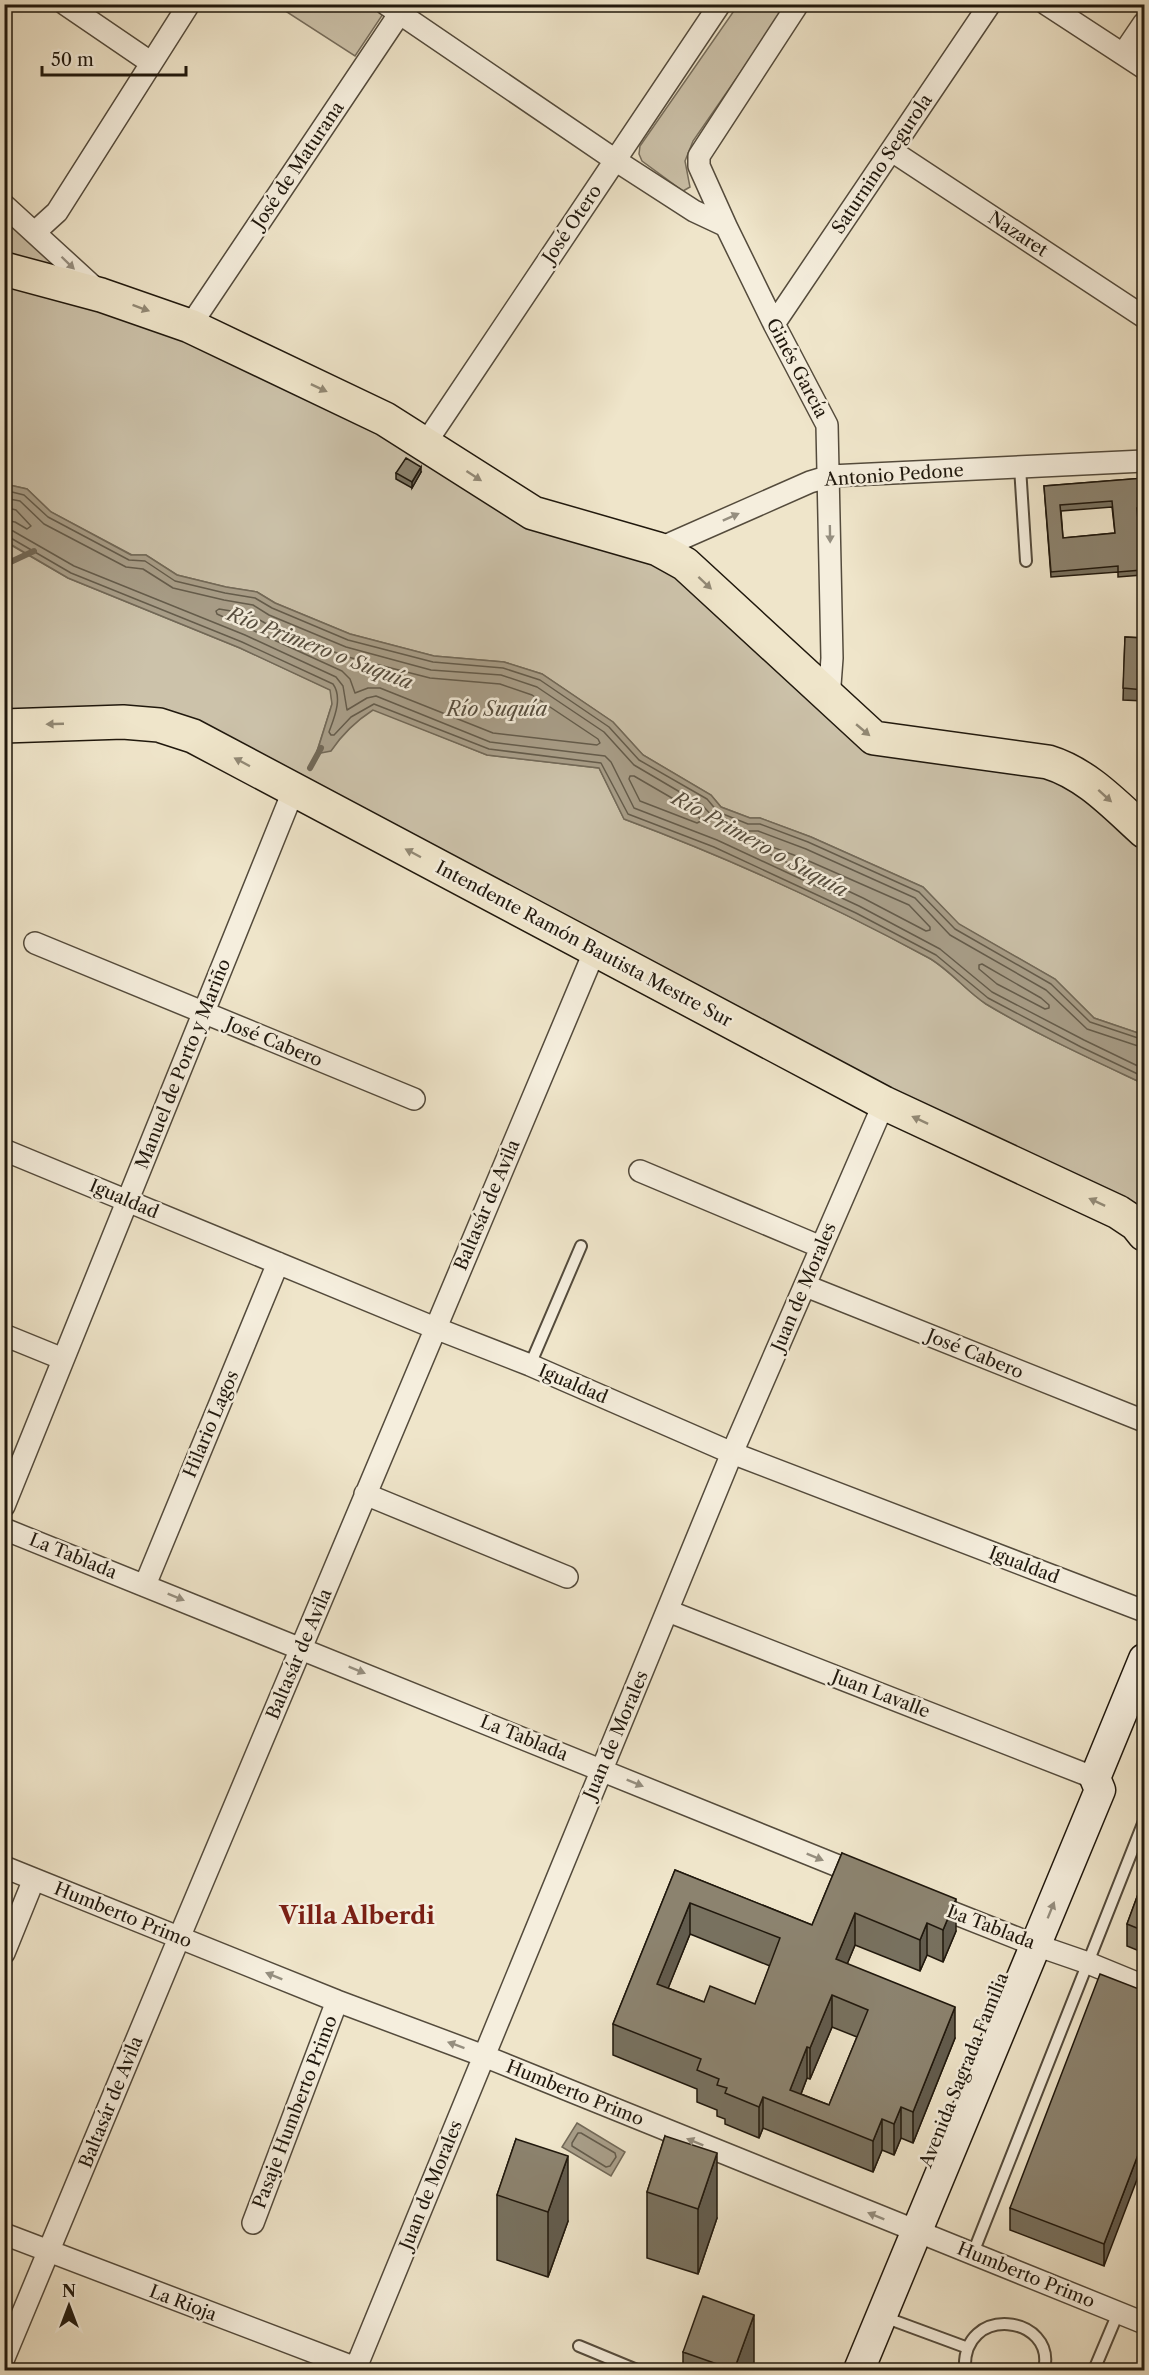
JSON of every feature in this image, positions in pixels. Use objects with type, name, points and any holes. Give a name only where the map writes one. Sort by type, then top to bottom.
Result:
[{"type":"main road","points":[[4,269],[101,295],[190,326],[385,419],[533,513],[658,549],[685,564],[874,738],[1048,762],[1063,767],[1091,783],[1144,831]]},
{"type":"main road","name":"Intendente Ramón Bautista Mestre Sur","points":[[4,726],[123,722],[159,725],[193,736],[884,1103],[1118,1212],[1136,1224],[1144,1234]]},
{"type":"main road","name":"Avenida Sagrada Familia","points":[[841,2370],[908,2229],[1027,1942],[1100,1790],[1095,1778],[1144,1659]]},
{"type":"main road","name":"Avenida Sagrada Familia","points":[[859,2370],[881,2316],[908,2229]]},
{"type":"street","points":[[65,4],[150,62]]},
{"type":"street","points":[[35,232],[57,212],[150,62],[189,4]]},
{"type":"street","name":"José Otero","points":[[425,444],[720,4]]},
{"type":"street","name":"Ginés García","points":[[798,4],[699,156],[699,166],[774,324],[827,425],[830,476],[832,658],[829,699]]},
{"type":"street","name":"Saturnino Segurola","points":[[774,324],[990,4]]},
{"type":"street","points":[[1046,4],[1144,68]]},
{"type":"street","points":[[397,8],[615,160],[694,211],[726,226]]},
{"type":"street","name":"José de Maturana","points":[[190,326],[397,8]]},
{"type":"street","points":[[1123,54],[1144,23]]},
{"type":"street","name":"Nazaret","points":[[892,151],[1144,317]]},
{"type":"street","points":[[4,205],[101,295]]},
{"type":"street","name":"Antonio Pedone","points":[[658,549],[810,482],[830,476],[1144,461]]},
{"type":"street","name":"Manuel de Porto y Mariño","points":[[4,1506],[294,789]]},
{"type":"street","name":"José Cabero","points":[[35,943],[414,1099]]},
{"type":"street","name":"Baltasár de Avila","points":[[4,2358],[178,1938],[595,950]]},
{"type":"street","name":"Juan de Morales","points":[[358,2370],[484,2056],[732,1453],[884,1103]]},
{"type":"street","name":"Igualdad","points":[[4,1150],[435,1329],[530,1365],[732,1453],[1144,1611]]},
{"type":"street","points":[[640,1171],[821,1247]]},
{"type":"street","name":"Hilario Lagos","points":[[145,1585],[278,1263]]},
{"type":"street","name":"José Cabero","points":[[806,1286],[1144,1421]]},
{"type":"street","points":[[4,1335],[63,1359]]},
{"type":"street","points":[[365,1494],[567,1577]]},
{"type":"street","name":"La Tablada","points":[[4,1529],[302,1647],[886,1885]]},
{"type":"street","name":"Juan Lavalle","points":[[668,1611],[1095,1778]]},
{"type":"street","name":"Humberto Primo","points":[[4,1867],[337,2001],[484,2056],[1144,2323]]},
{"type":"street","points":[[4,1953],[34,1879]]},
{"type":"street","name":"La Tablada","points":[[908,1894],[1144,1986]]},
{"type":"street","name":"Pasaje Humberto Primo","points":[[253,2223],[337,2001]]},
{"type":"street","name":"La Rioja","points":[[4,2234],[358,2370]]},
{"type":"lane","points":[[1020,467],[1026,561]]},
{"type":"lane","points":[[530,1365],[581,1246]]},
{"type":"lane","points":[[973,2253],[1144,1821]]},
{"type":"lane","points":[[1094,2370],[1118,2313]]},
{"type":"lane","points":[[881,2316],[968,2348]]},
{"type":"lane","points":[[965,2370],[968,2348],[976,2336],[987,2327],[1000,2323],[1014,2324],[1027,2330],[1038,2339],[1044,2352],[1044,2370]]},
{"type":"lane","points":[[579,2346],[637,2370]]},
{"type":"shaded area","points":[[381,4],[387,8],[355,56],[276,5]]},
{"type":"shaded area","points":[[738,5],[787,5],[693,141],[685,161],[690,187],[683,191],[642,161],[639,154],[640,146]]},
{"type":"shaded area","points":[[5,220],[65,273],[5,257]]},
{"type":"shaded area","points":[[4,269],[129,304],[521,507],[658,549],[865,732],[1048,762],[1144,831],[1144,1035],[1094,1018],[1055,979],[958,924],[923,887],[811,837],[760,818],[750,818],[721,807],[711,795],[643,755],[613,722],[542,674],[504,662],[434,656],[350,634],[275,603],[257,592],[177,575],[146,555],[132,555],[51,512],[27,489],[5,484]]},
{"type":"shaded area","points":[[4,541],[68,578],[240,648],[331,690],[332,704],[317,751],[331,750],[350,728],[373,709],[487,755],[599,768],[624,819],[741,866],[892,938],[937,963],[986,1004],[1064,1046],[1144,1084],[1144,1234],[193,736],[5,726]]},
{"type":"water","name":"Río Suquía","points":[[5,484],[27,489],[51,512],[131,555],[146,555],[177,575],[257,592],[275,603],[350,634],[434,656],[504,662],[542,674],[613,722],[643,755],[711,795],[721,807],[750,818],[760,818],[811,837],[923,887],[959,924],[1055,979],[1094,1018],[1144,1035],[1144,1084],[1064,1046],[986,1004],[937,963],[892,938],[741,866],[624,819],[599,768],[487,755],[373,710],[350,728],[331,751],[317,752],[332,704],[330,690],[240,648],[68,578],[5,541]]},
{"type":"water","points":[[577,2123],[625,2152],[611,2176],[562,2147]]},
{"type":"building","points":[[406,458],[421,467],[412,482],[396,473]]},
{"type":"building","points":[[1144,478],[1144,508],[1137,508],[1142,570],[1118,572],[1118,566],[1051,572],[1044,486]],"holes":[[[1112,501],[1115,533],[1063,538],[1060,505]]]},
{"type":"building","points":[[1125,637],[1144,638],[1144,690],[1123,688]]},
{"type":"building","points":[[842,1853],[956,1899],[943,1930],[927,1923],[920,1940],[855,1913],[836,1959],[955,2007],[913,2112],[901,2107],[894,2124],[882,2119],[873,2141],[763,2097],[759,2107],[725,2093],[727,2088],[717,2085],[719,2079],[697,2070],[701,2059],[613,2024],[675,1870],[812,1925]],"holes":[[[690,1903],[780,1938],[755,2004],[710,1986],[704,2002],[657,1984]],[[832,1995],[868,2010],[829,2105],[790,2090],[807,2047],[810,2048]]]},
{"type":"building","points":[[1144,1878],[1144,1931],[1127,1924]]},
{"type":"building","points":[[1100,1974],[1144,1991],[1144,2139],[1104,2244],[1010,2208]]},
{"type":"building","points":[[665,2136],[717,2153],[698,2209],[647,2192]]},
{"type":"building","points":[[516,2139],[568,2156],[548,2212],[497,2195]]},
{"type":"building","points":[[703,2296],[754,2315],[734,2370],[683,2352]]},
{"type":"waterway","points":[[4,565],[34,551]]},
{"type":"waterway","points":[[310,768],[321,748]]},
{"type":"district","name":"Villa Alberdi","points":[[357,1915]]},
{"type":"water label","name":"Río Primero o Suquía","points":[[320,648]]},
{"type":"water label","name":"Río Primero o Suquía","points":[[760,844]]}]
